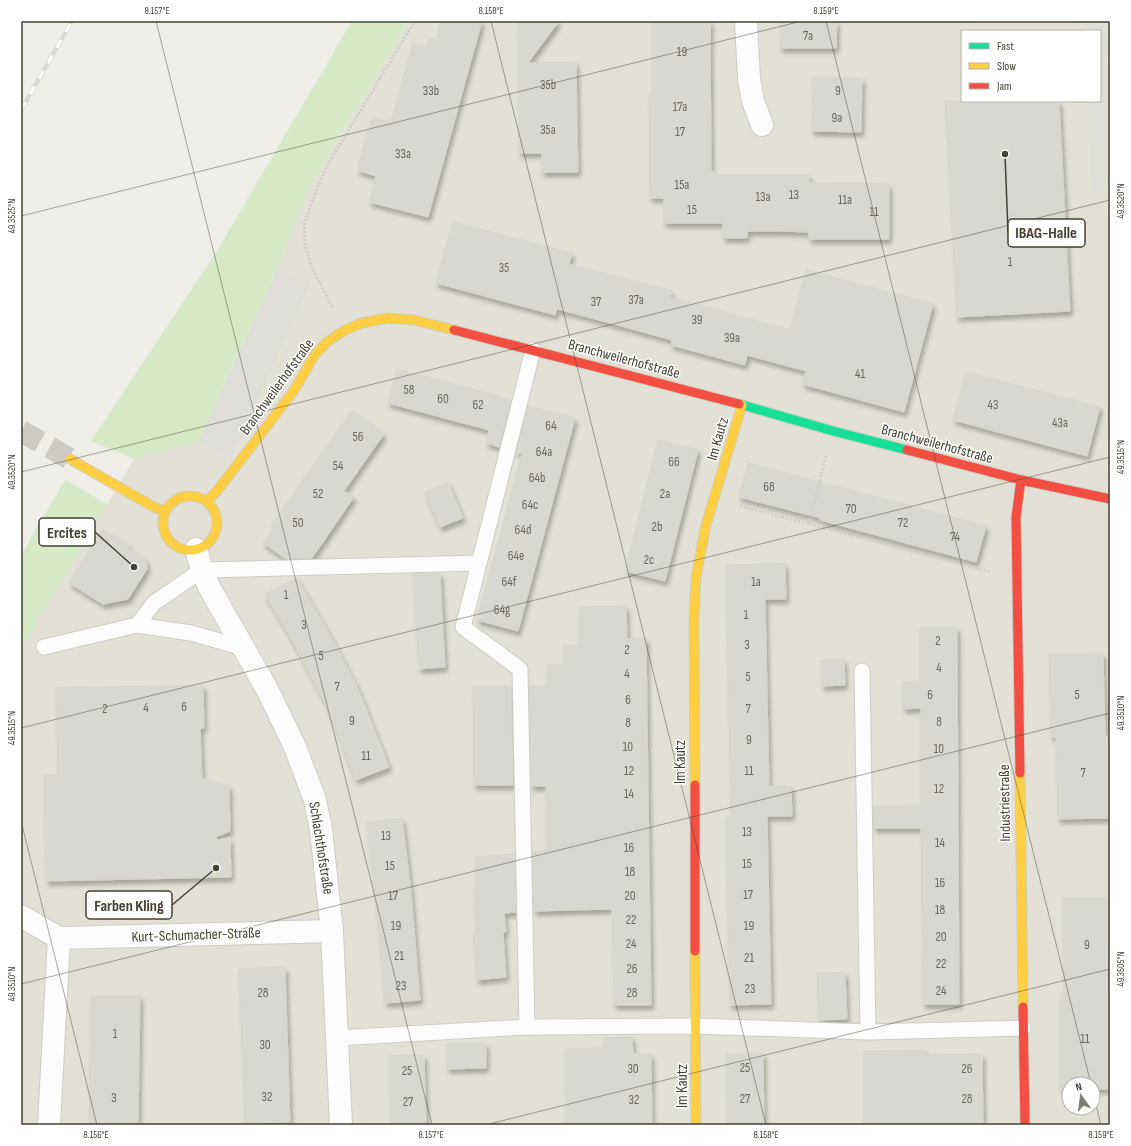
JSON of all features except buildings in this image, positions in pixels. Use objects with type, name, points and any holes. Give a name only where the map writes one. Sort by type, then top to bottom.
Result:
[{"type":"street","points":[[746,21],[748,79],[753,101],[762,125]]},
{"type":"street","name":"Branchweilerhofstraße","points":[[207,502],[293,392],[314,356],[327,342],[344,330],[362,323],[388,318],[414,320],[742,405],[832,431],[1021,480],[1110,499]]},
{"type":"street","name":"Im Kautz","points":[[696,1125],[694,619],[696,577],[706,525],[742,405]]},
{"type":"street","points":[[70,459],[152,506],[166,512]]},
{"type":"street","name":"Industriestraße","points":[[1021,480],[1016,517],[1016,578],[1025,1125]]},
{"type":"street","points":[[189,496],[198,497],[207,502],[216,514],[217,521],[217,529],[210,542],[203,547],[186,550],[169,540],[164,531],[163,521],[171,504],[179,498],[189,496]]},
{"type":"street","name":"Schlachthofstraße","points":[[196,549],[202,570],[218,603],[268,691],[295,747],[315,800],[322,830],[332,931],[341,1125]]},
{"type":"street","points":[[21,916],[59,938],[49,1125]]},
{"type":"street","name":"Kurt-Schumacher-Straße","points":[[59,938],[332,931]]},
{"type":"lane","points":[[527,1027],[520,670],[463,627],[533,350]]},
{"type":"lane","points":[[137,625],[154,603],[202,570],[480,563]]},
{"type":"lane","points":[[44,647],[137,625],[191,633],[244,648]]},
{"type":"lane","points":[[862,671],[868,1032]]},
{"type":"lane","points":[[337,1038],[527,1027],[696,1026],[868,1032],[1023,1028]]},
{"type":"path","points":[[344,330],[312,267],[305,246],[304,225],[314,194],[328,164],[415,21]]},
{"type":"path","points":[[808,524],[832,431]]},
{"type":"path","points":[[714,499],[1016,578]]},
{"type":"shaded area","points":[[409,21],[1110,21],[1110,1125],[21,1125],[21,648],[134,459],[198,442],[278,268],[306,192]]},
{"type":"shaded area","points":[[1085,21],[1106,21],[1110,124],[1110,192],[1092,193],[1088,102],[1101,102],[1101,30],[1086,30]]},
{"type":"shaded area","points":[[278,268],[311,283],[231,457],[198,442]]},
{"type":"green space","points":[[352,21],[409,21],[306,192],[278,268],[198,442],[134,459],[91,441],[218,249]]},
{"type":"green space","points":[[65,480],[107,504],[21,648],[21,555]]},
{"type":"tunnel","points":[[21,431],[70,459]]},
{"type":"railway","points":[[21,110],[72,21]]},
{"type":"traffic: fast","points":[[739,404],[833,431],[907,450]]},
{"type":"traffic: slow","points":[[207,501],[217,491],[293,392],[314,356],[327,342],[345,330],[362,323],[388,318],[414,320],[454,330]]},
{"type":"traffic: slow","points":[[695,785],[694,619],[696,577],[706,525],[742,405]]},
{"type":"traffic: slow","points":[[70,459],[165,512]]},
{"type":"traffic: slow","points":[[190,496],[200,498],[209,504],[215,513],[217,523],[215,533],[209,542],[200,548],[190,550],[180,548],[171,542],[165,533],[163,523],[165,513],[171,504],[180,498],[190,496]]},
{"type":"traffic: slow","points":[[1020,773],[1023,1007]]},
{"type":"traffic: slow","points":[[695,951],[696,1125]]},
{"type":"traffic: jam","points":[[454,330],[739,404]]},
{"type":"traffic: jam","points":[[907,450],[1021,480],[1110,499]]},
{"type":"traffic: jam","points":[[1020,773],[1016,517],[1021,480]]},
{"type":"traffic: jam","points":[[695,785],[695,951]]},
{"type":"traffic: jam","points":[[1023,1007],[1025,1125]]},
{"type":"place","name":"IBAG-Halle","points":[[1005,154]]},
{"type":"place","name":"Ercites","points":[[134,567]]},
{"type":"place","name":"Farben Kling","points":[[216,868]]}]
